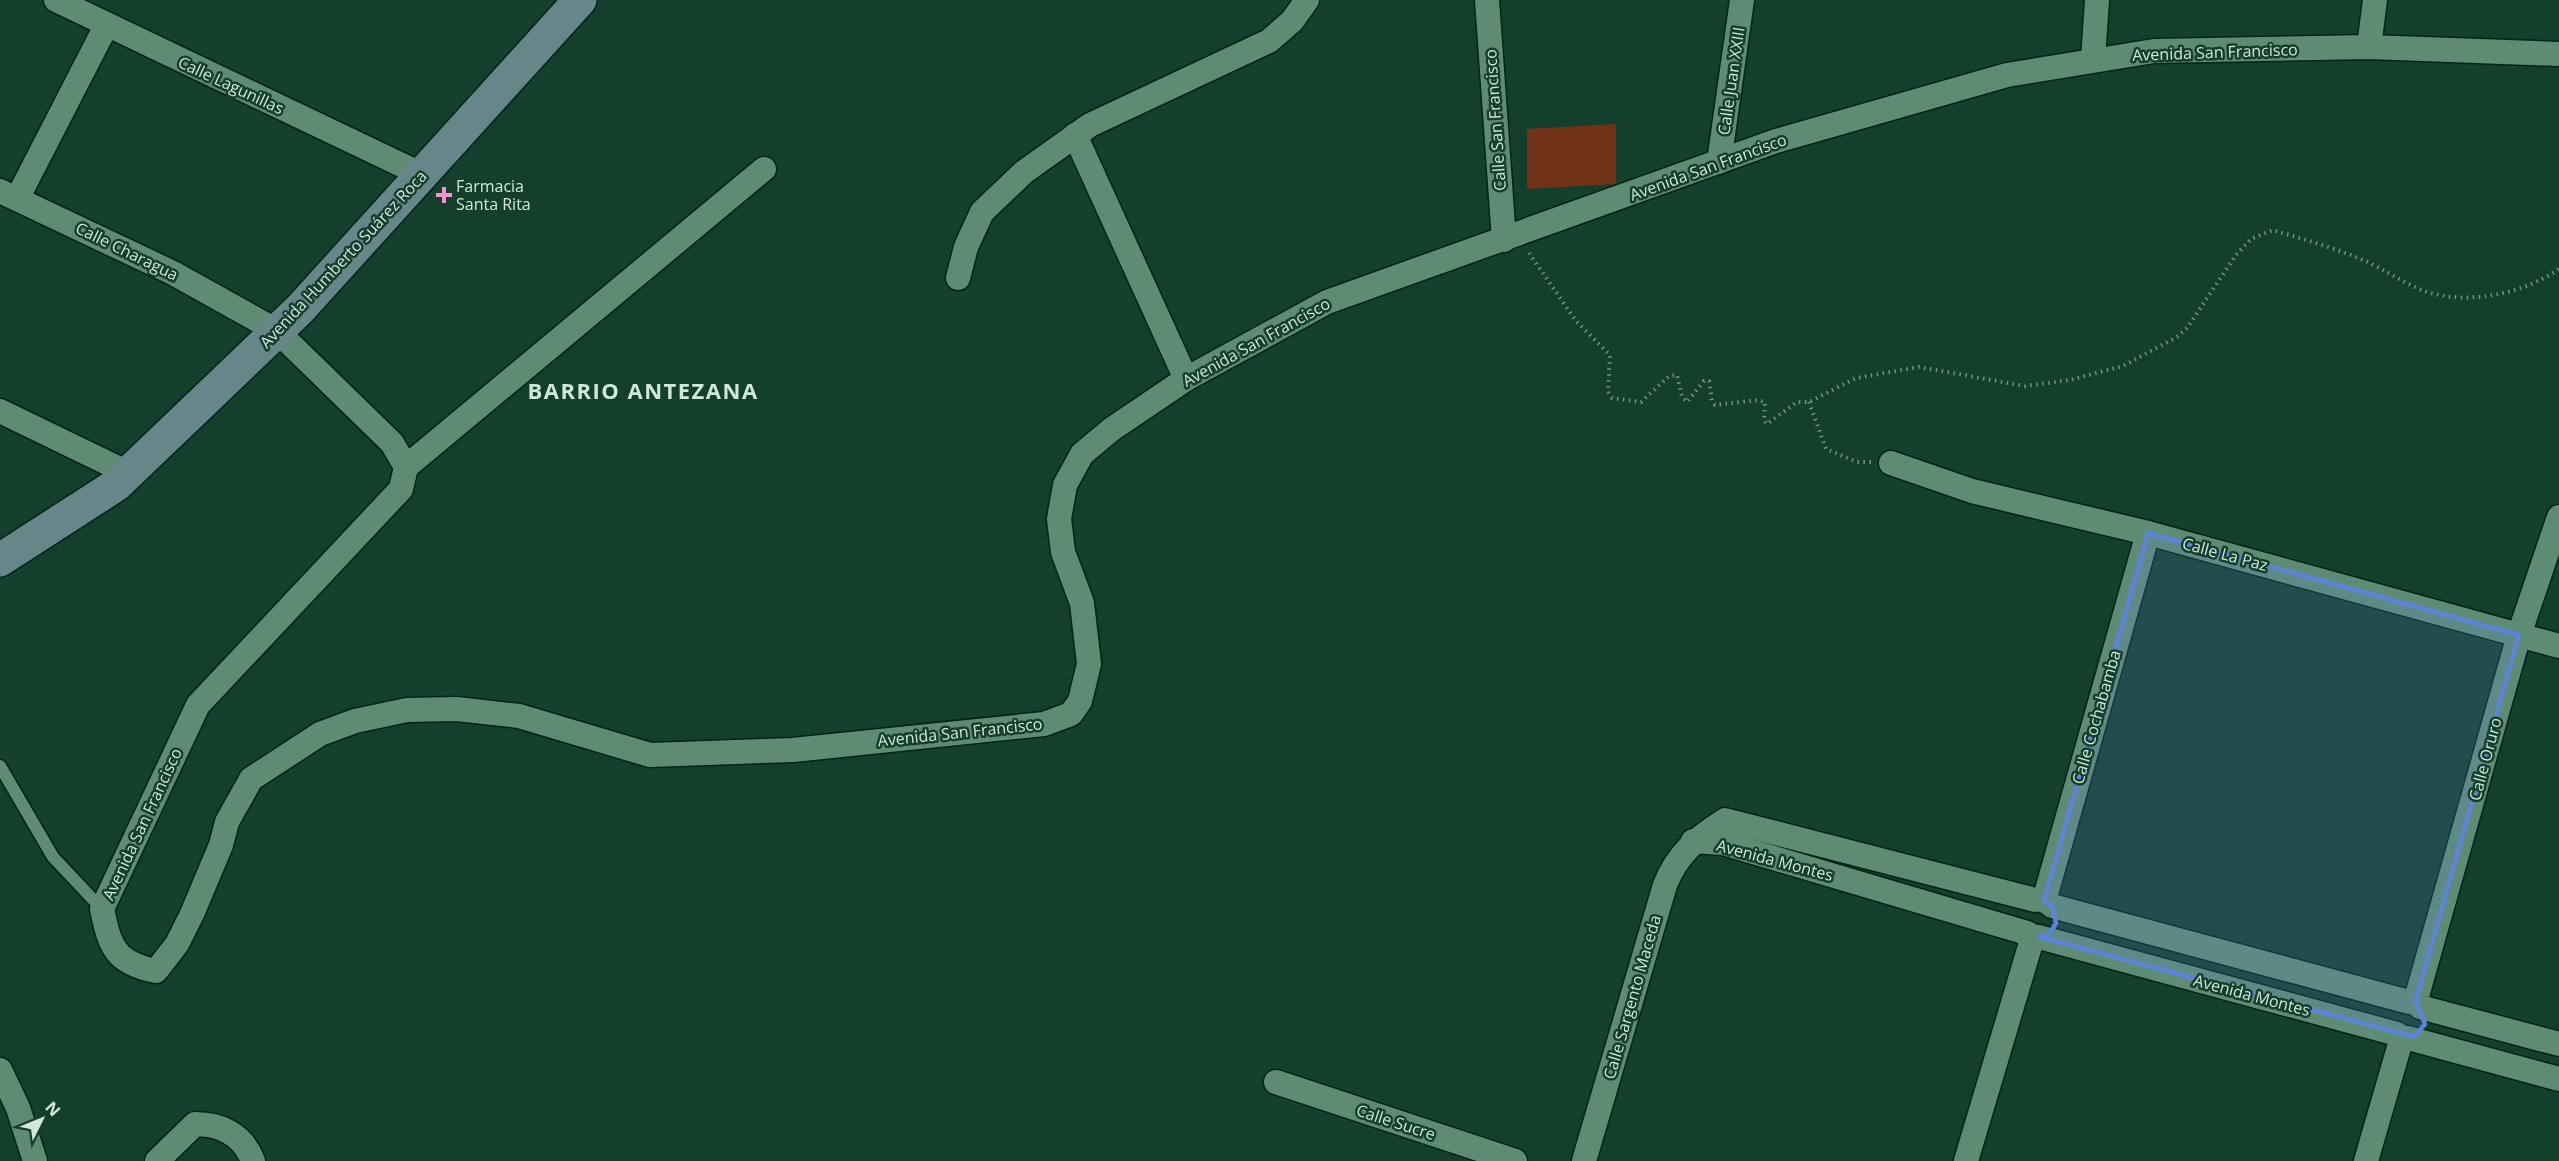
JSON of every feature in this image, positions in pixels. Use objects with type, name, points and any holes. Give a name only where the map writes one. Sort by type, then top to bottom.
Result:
[{"type":"main road","name":"Avenida Humberto Suárez Roca","points":[[263,323],[408,168],[555,0]]},
{"type":"main road","name":"Avenida Humberto Suárez Roca","points":[[0,560],[102,496],[121,470],[580,0]]},
{"type":"main road","name":"Avenida Humberto Suárez Roca","points":[[0,537],[121,470]]},
{"type":"street","name":"Calle Lagunillas","points":[[56,0],[106,26],[408,168]]},
{"type":"street","points":[[958,278],[966,247],[982,212],[1024,172],[1075,135],[1122,109],[1269,41],[1292,21],[1306,0]]},
{"type":"street","name":"Calle San Francisco","points":[[1487,0],[1510,237]]},
{"type":"street","name":"Calle Juan XXIII","points":[[1719,162],[1742,0]]},
{"type":"street","points":[[2093,60],[2097,0]]},
{"type":"street","points":[[2369,47],[2375,0]]},
{"type":"street","points":[[8,195],[106,26]]},
{"type":"street","name":"Avenida San Francisco","points":[[406,466],[401,489],[198,705],[102,909],[110,944],[134,966],[156,970],[177,944],[221,844],[227,822],[251,778],[321,734],[355,721],[407,710],[457,709],[519,716],[650,755],[793,750],[1044,724],[1071,714],[1080,701],[1089,664],[1082,603],[1063,552],[1059,519],[1065,485],[1082,454],[1112,429],[1186,379],[1327,302],[1776,141],[2007,75],[2154,51],[2369,47],[2559,54]]},
{"type":"street","points":[[1075,135],[1186,379]]},
{"type":"street","points":[[263,323],[392,443],[406,466],[764,169]]},
{"type":"street","name":"Calle Charagua","points":[[8,195],[173,273],[263,323]]},
{"type":"street","points":[[0,411],[121,470]]},
{"type":"street","name":"Calle La Paz","points":[[1891,463],[1972,491],[2148,533],[2559,646]]},
{"type":"street","name":"Calle Oruro","points":[[2402,1036],[2423,1029],[2426,1017],[2415,1004],[2519,635],[2559,517]]},
{"type":"street","name":"Calle Cochabamba","points":[[2033,936],[2050,933],[2056,923],[2044,902],[2148,533]]},
{"type":"street","name":"Avenida Montes","points":[[1693,841],[1725,820],[2044,902],[2559,1044]]},
{"type":"street","name":"Avenida Montes","points":[[1693,841],[1722,843],[2033,936],[2559,1079]]},
{"type":"street","name":"Calle Sargento Maceda","points":[[1584,1161],[1665,885],[1672,866],[1693,841]]},
{"type":"street","points":[[1966,1161],[2033,936]]},
{"type":"street","points":[[2366,1161],[2402,1036]]},
{"type":"street","points":[[0,1070],[18,1108],[35,1161]]},
{"type":"street","name":"Calle Sucre","points":[[1276,1082],[1515,1161]]},
{"type":"street","points":[[157,1161],[195,1124],[214,1124],[232,1133],[248,1147],[253,1161]]},
{"type":"lane","points":[[0,766],[53,857],[102,909]]},
{"type":"path","points":[[1510,237],[1576,321],[1610,355],[1608,392],[1612,398],[1641,402],[1669,376],[1677,375],[1682,397],[1687,402],[1704,381],[1709,381],[1712,401],[1715,405],[1758,400],[1765,402],[1764,420],[1767,424],[1797,402],[1809,402],[1856,378],[1900,369],[1919,368],[2025,386],[2070,380],[2123,366],[2177,337],[2187,328],[2236,255],[2251,239],[2273,230],[2362,259],[2426,292],[2461,298],[2520,288],[2546,278],[2559,269]]},
{"type":"path","points":[[1809,402],[1826,448],[1857,462],[1891,463]]},
{"type":"highlighted area","points":[[2148,533],[2519,635],[2416,1001],[2425,1024],[2414,1037],[2039,937],[2050,933],[2056,923],[2052,906],[2044,901]]},
{"type":"shaded area","points":[[1616,124],[1616,184],[1527,189],[1527,129]]},
{"type":"place","name":"Farmacia Santa Rita","points":[[444,195]]},
{"type":"district","name":"BARRIO ANTEZANA","points":[[643,390]]}]
